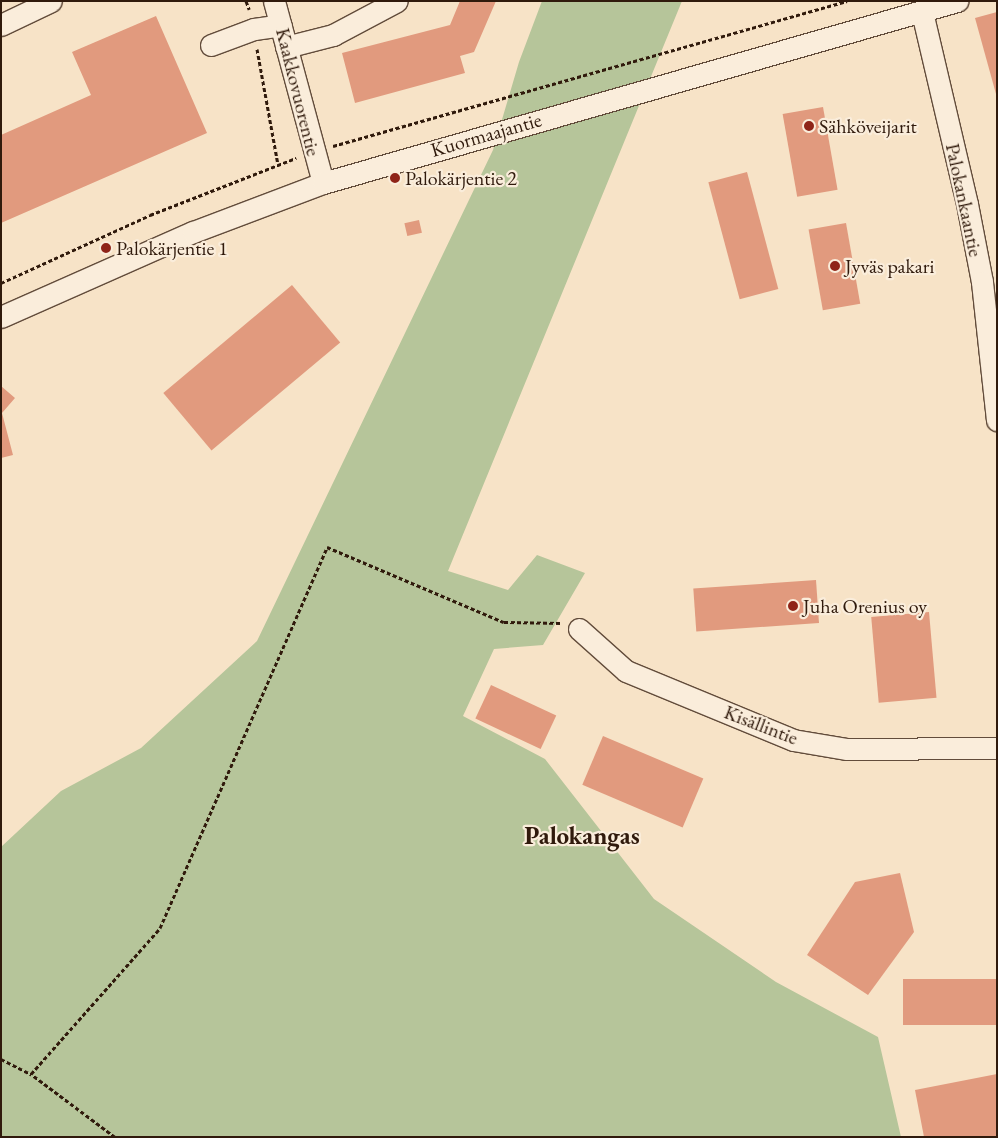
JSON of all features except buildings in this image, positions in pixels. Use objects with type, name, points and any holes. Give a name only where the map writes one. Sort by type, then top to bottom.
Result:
[{"type":"street","points":[[1,25],[51,1]]},
{"type":"street","name":"Kaakkovuorentie","points":[[274,1],[312,152],[322,183]]},
{"type":"street","points":[[286,47],[333,35],[397,1]]},
{"type":"street","name":"Kuormaajantie","points":[[1,316],[201,229],[322,183],[957,1]]},
{"type":"street","name":"Palokankaantie","points":[[922,12],[967,204],[982,282],[997,420]]},
{"type":"street","points":[[211,45],[254,29],[281,25]]},
{"type":"street","name":"Kisällintie","points":[[578,629],[626,672],[793,740],[847,749],[997,748]]},
{"type":"path","points":[[246,1],[254,29],[278,164]]},
{"type":"path","points":[[1,283],[150,215],[312,152],[847,1]]},
{"type":"path","points":[[31,1074],[160,928],[327,547],[504,622],[572,624],[578,629]]},
{"type":"path","points":[[1,1059],[31,1074],[115,1137]]},
{"type":"green space","points":[[542,1],[682,1],[448,571],[508,590],[537,555],[585,573],[543,645],[494,649],[463,716],[545,759],[654,899],[776,982],[878,1037],[901,1137],[1,1137],[1,847],[61,791],[141,748],[257,641],[493,150],[519,62]]},
{"type":"place","name":"Sähköveijarit","points":[[809,126]]},
{"type":"place","name":"Palokärjentie 2","points":[[395,178]]},
{"type":"place","name":"Palokärjentie 1","points":[[106,248]]},
{"type":"place","name":"Jyväs pakari","points":[[835,266]]},
{"type":"place","name":"Juha Orenius oy","points":[[793,606]]},
{"type":"district","name":"Palokangas","points":[[582,835]]}]
